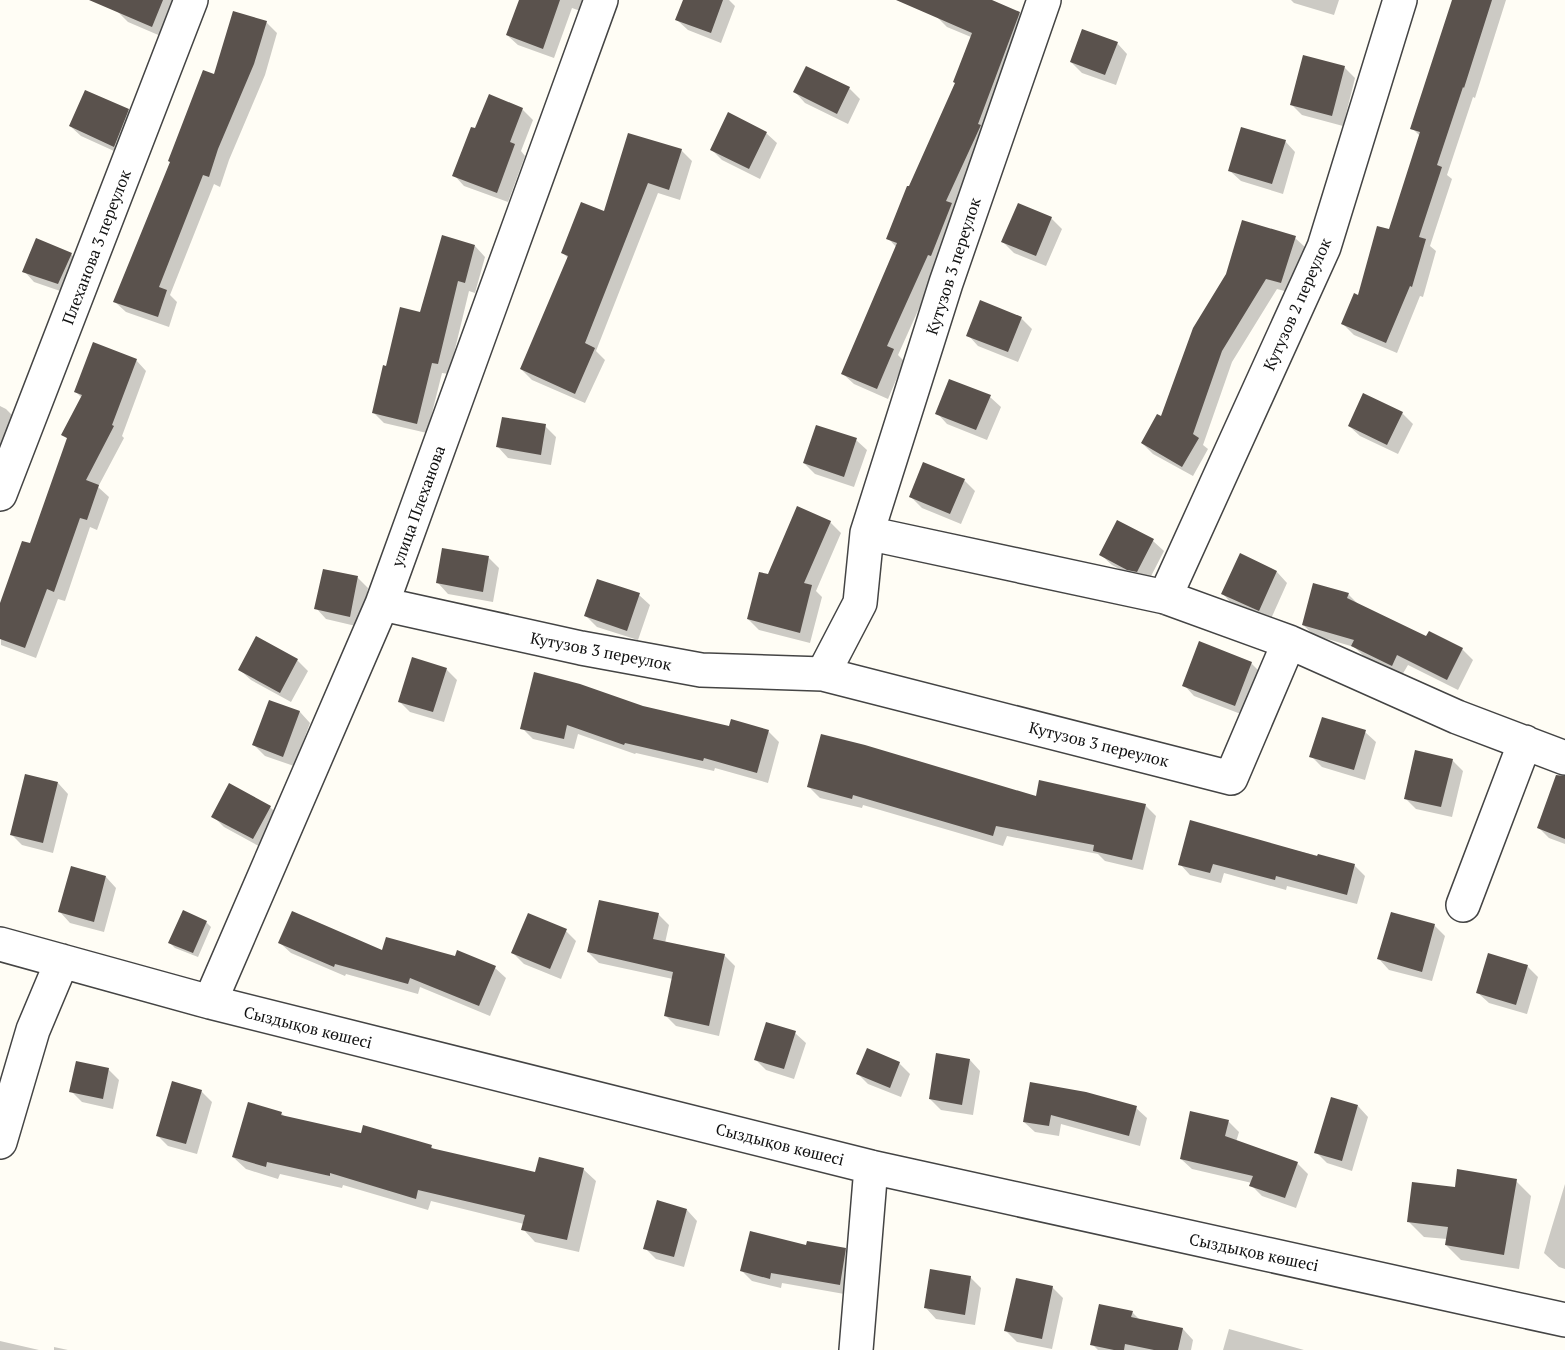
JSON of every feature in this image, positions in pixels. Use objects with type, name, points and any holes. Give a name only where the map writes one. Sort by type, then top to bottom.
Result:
[{"type":"street","name":"Плеханова 3 переулок","points":[[0,494],[191,0]]},
{"type":"street","name":"улица Плеханова","points":[[210,1002],[382,604],[601,0]]},
{"type":"street","name":"Кутузов 3 переулок","points":[[823,674],[860,603],[867,534],[946,283],[1044,0]]},
{"type":"street","name":"Кутузов 2 переулок","points":[[1165,597],[1324,247],[1400,0]]},
{"type":"street","points":[[867,534],[1165,597],[1289,642],[1458,717],[1565,758]]},
{"type":"street","name":"Кутузов 3 переулок","points":[[382,604],[581,648],[701,670],[823,674],[1231,778],[1289,642]]},
{"type":"street","points":[[1463,905],[1525,742]]},
{"type":"street","name":"Сыздықов көшесі","points":[[0,944],[210,1002],[871,1167],[1565,1320]]},
{"type":"street","points":[[0,1142],[33,1030],[62,961]]},
{"type":"street","points":[[856,1350],[871,1167]]},
{"type":"building","points":[[89,0],[163,0],[152,27]]},
{"type":"building","points":[[519,0],[560,0],[543,49],[506,35]]},
{"type":"building","points":[[683,0],[723,0],[711,33],[675,20]]},
{"type":"building","points":[[896,0],[992,0],[1020,12],[978,124],[981,125],[946,201],[952,203],[931,256],[928,255],[887,346],[894,349],[877,389],[841,374],[897,243],[886,239],[907,186],[909,186],[955,83],[953,82],[972,33]]},
{"type":"building","points":[[1452,0],[1492,0],[1437,165],[1442,167],[1419,237],[1426,239],[1412,287],[1410,286],[1386,343],[1341,324],[1354,293],[1358,295],[1377,226],[1389,229],[1420,132],[1410,129]]},
{"type":"building","points":[[233,11],[267,21],[254,64],[218,149],[209,177],[203,175],[159,287],[167,290],[158,317],[113,302],[170,162],[168,161],[203,70],[214,74]]},
{"type":"building","points":[[1082,29],[1118,42],[1105,75],[1070,62]]},
{"type":"building","points":[[1303,55],[1345,66],[1332,116],[1290,105]]},
{"type":"building","points":[[806,66],[850,87],[837,114],[793,92]]},
{"type":"building","points":[[85,90],[129,109],[114,147],[69,126]]},
{"type":"building","points":[[489,94],[523,108],[510,142],[515,144],[497,193],[452,176],[471,127],[475,128]]},
{"type":"building","points":[[728,112],[767,132],[749,169],[710,150]]},
{"type":"building","points":[[1241,127],[1286,140],[1272,184],[1228,171]]},
{"type":"building","points":[[628,133],[682,149],[669,190],[648,183],[585,343],[595,348],[575,394],[520,369],[568,256],[561,253],[581,202],[604,211]]},
{"type":"building","points":[[1018,203],[1052,217],[1036,256],[1001,242]]},
{"type":"building","points":[[1242,220],[1296,236],[1281,283],[1266,279],[1222,351],[1193,434],[1199,438],[1182,467],[1141,443],[1157,414],[1161,416],[1193,328],[1226,274]]},
{"type":"building","points":[[442,235],[475,245],[465,283],[458,281],[438,364],[432,363],[417,424],[372,413],[400,307],[420,312]]},
{"type":"building","points":[[36,238],[72,253],[58,284],[22,272]]},
{"type":"building","points":[[980,300],[1022,317],[1008,352],[966,336]]},
{"type":"building","points":[[93,342],[137,359],[112,425],[114,426],[86,480],[99,485],[87,520],[80,518],[54,592],[47,589],[25,648],[0,639],[0,603],[22,541],[30,543],[67,438],[61,435],[82,395],[74,392]]},
{"type":"building","points":[[949,379],[991,395],[976,430],[935,414]]},
{"type":"building","points":[[1363,393],[1403,412],[1387,445],[1348,426]]},
{"type":"building","points":[[502,417],[546,424],[541,455],[496,447]]},
{"type":"building","points":[[816,425],[857,438],[844,477],[803,463]]},
{"type":"building","points":[[923,462],[965,479],[950,514],[909,497]]},
{"type":"building","points":[[797,506],[831,521],[804,583],[812,585],[800,633],[747,619],[759,572],[768,574]]},
{"type":"building","points":[[1117,520],[1154,539],[1137,572],[1127,570],[1099,555]]},
{"type":"building","points":[[442,548],[489,556],[483,592],[436,583]]},
{"type":"building","points":[[1240,553],[1277,571],[1259,611],[1221,594]]},
{"type":"building","points":[[323,569],[358,576],[350,617],[314,609]]},
{"type":"building","points":[[597,579],[640,593],[627,631],[584,616]]},
{"type":"building","points":[[1313,583],[1349,593],[1347,598],[1426,636],[1429,631],[1463,648],[1447,680],[1397,655],[1392,666],[1351,646],[1354,640],[1302,625]]},
{"type":"building","points":[[256,636],[298,659],[280,693],[238,670]]},
{"type":"building","points":[[1199,641],[1252,662],[1235,706],[1182,686]]},
{"type":"building","points":[[412,657],[447,668],[433,712],[398,702]]},
{"type":"building","points":[[534,672],[580,684],[643,706],[729,726],[731,719],[769,730],[757,773],[704,758],[703,761],[625,743],[624,745],[567,725],[564,739],[520,729]]},
{"type":"building","points":[[269,700],[300,711],[283,757],[252,745]]},
{"type":"building","points":[[1322,717],[1366,730],[1354,770],[1309,757]]},
{"type":"building","points":[[821,734],[1036,796],[1039,780],[1146,804],[1132,860],[1093,851],[1094,845],[996,826],[993,836],[853,795],[852,799],[807,787]]},
{"type":"building","points":[[1415,750],[1453,759],[1441,807],[1404,799]]},
{"type":"building","points":[[25,774],[58,782],[43,843],[10,835]]},
{"type":"building","points":[[1556,775],[1565,776],[1565,839],[1537,828]]},
{"type":"building","points":[[229,783],[271,806],[253,839],[211,817]]},
{"type":"building","points":[[1190,820],[1317,856],[1318,854],[1355,864],[1347,895],[1276,876],[1275,880],[1213,864],[1210,873],[1178,865]]},
{"type":"building","points":[[71,866],[106,876],[94,922],[58,912]]},
{"type":"building","points":[[599,900],[659,913],[653,939],[725,954],[709,1026],[664,1016],[673,972],[587,952]]},
{"type":"building","points":[[183,910],[207,921],[193,953],[168,943]]},
{"type":"building","points":[[292,911],[382,950],[386,937],[455,956],[457,950],[496,966],[479,1006],[410,978],[408,984],[335,964],[334,967],[278,943]]},
{"type":"building","points":[[1391,912],[1435,924],[1422,972],[1377,959]]},
{"type":"building","points":[[528,913],[567,929],[550,969],[511,953]]},
{"type":"building","points":[[1488,953],[1528,965],[1516,1005],[1476,993]]},
{"type":"building","points":[[766,1022],[796,1031],[784,1069],[754,1060]]},
{"type":"building","points":[[867,1048],[900,1062],[890,1088],[856,1074]]},
{"type":"building","points":[[936,1053],[970,1059],[962,1105],[929,1099]]},
{"type":"building","points":[[76,1061],[109,1068],[103,1099],[69,1092]]},
{"type":"building","points":[[172,1081],[202,1090],[186,1144],[156,1136]]},
{"type":"building","points":[[1030,1082],[1086,1092],[1137,1106],[1129,1136],[1051,1115],[1049,1126],[1023,1122]]},
{"type":"building","points":[[1331,1097],[1358,1105],[1342,1161],[1314,1153]]},
{"type":"building","points":[[248,1102],[282,1112],[281,1115],[361,1133],[363,1125],[432,1145],[431,1148],[535,1172],[539,1157],[584,1168],[567,1240],[521,1230],[525,1215],[418,1190],[416,1199],[330,1173],[330,1176],[267,1162],[266,1167],[232,1157]]},
{"type":"building","points":[[1190,1111],[1229,1120],[1225,1136],[1298,1162],[1285,1198],[1249,1186],[1253,1176],[1180,1159]]},
{"type":"building","points":[[1457,1169],[1517,1179],[1504,1255],[1445,1245],[1448,1227],[1407,1222],[1412,1182],[1455,1187]]},
{"type":"building","points":[[657,1200],[687,1209],[674,1257],[643,1249]]},
{"type":"building","points":[[750,1231],[806,1245],[807,1241],[846,1248],[840,1285],[771,1273],[770,1279],[740,1271]]},
{"type":"building","points":[[930,1269],[971,1276],[965,1315],[924,1308]]},
{"type":"building","points":[[1016,1278],[1053,1286],[1042,1339],[1004,1331]]},
{"type":"building","points":[[1099,1304],[1133,1311],[1131,1317],[1183,1328],[1178,1350],[1154,1350],[1125,1344],[1124,1350],[1114,1350],[1090,1345]]}]
